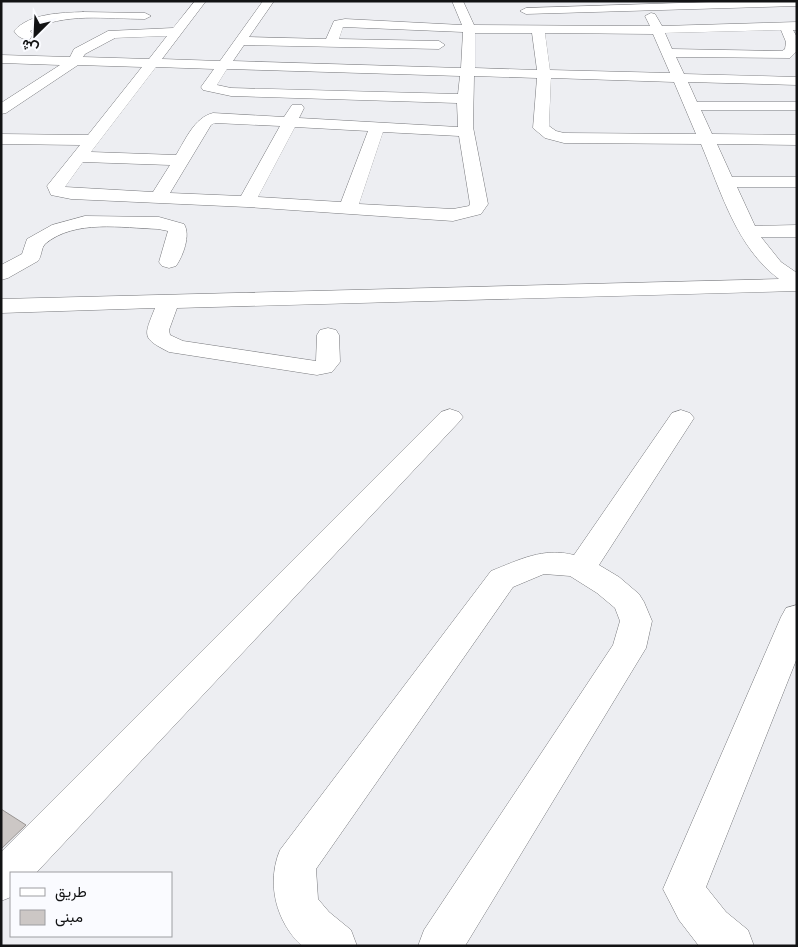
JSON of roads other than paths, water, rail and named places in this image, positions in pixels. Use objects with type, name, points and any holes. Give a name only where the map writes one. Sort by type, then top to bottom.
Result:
[{"type":"street","points":[[201,1],[56,186],[60,192],[453,215],[475,210],[479,204],[465,132],[464,99],[468,72],[460,46],[470,29],[465,8]]},
{"type":"street","points":[[269,1],[208,87],[231,92],[464,99]]},
{"type":"street","points":[[516,11],[646,5],[797,3]]},
{"type":"street","points":[[646,5],[680,77],[748,232],[761,253],[794,280]]},
{"type":"street","points":[[26,36],[27,34],[20,31],[46,18],[83,15],[189,17]]},
{"type":"street","points":[[331,43],[338,24],[345,22],[470,29],[657,30],[790,26],[794,48],[791,53],[784,55],[668,53]]},
{"type":"street","points":[[538,29],[544,74],[541,128],[551,135],[564,138],[797,140]]},
{"type":"street","points":[[1,110],[75,61],[79,52],[112,34],[177,32]]},
{"type":"street","points":[[241,41],[460,46]]},
{"type":"street","points":[[294,67],[308,42]]},
{"type":"street","points":[[340,68],[352,43]]},
{"type":"street","points":[[1,59],[797,81]]},
{"type":"street","points":[[247,202],[304,94],[313,68]]},
{"type":"street","points":[[693,106],[797,106]]},
{"type":"street","points":[[158,198],[205,122],[210,119],[221,118],[465,132]]},
{"type":"street","points":[[348,208],[378,127]]},
{"type":"street","points":[[1,139],[92,140]]},
{"type":"street","points":[[79,157],[182,160]]},
{"type":"street","points":[[726,182],[797,182]]},
{"type":"street","points":[[1,274],[32,257],[34,243],[47,234],[85,222],[159,223],[176,228],[178,235],[169,262]]},
{"type":"street","points":[[748,232],[797,231]]},
{"type":"street","points":[[1,306],[794,280]]},
{"type":"street","points":[[168,301],[158,330],[158,338],[176,347],[317,368],[324,367],[328,362],[328,335]]},
{"type":"street","points":[[1,880],[450,418]]},
{"type":"street","points":[[581,568],[681,418]]},
{"type":"street","points":[[335,946],[305,920],[297,906],[294,885],[295,864],[502,579],[541,563],[563,563],[581,568],[608,585],[628,602],[636,621],[629,648],[440,946]]},
{"type":"street","points":[[732,946],[709,927],[693,906],[684,889],[797,617]]}]
